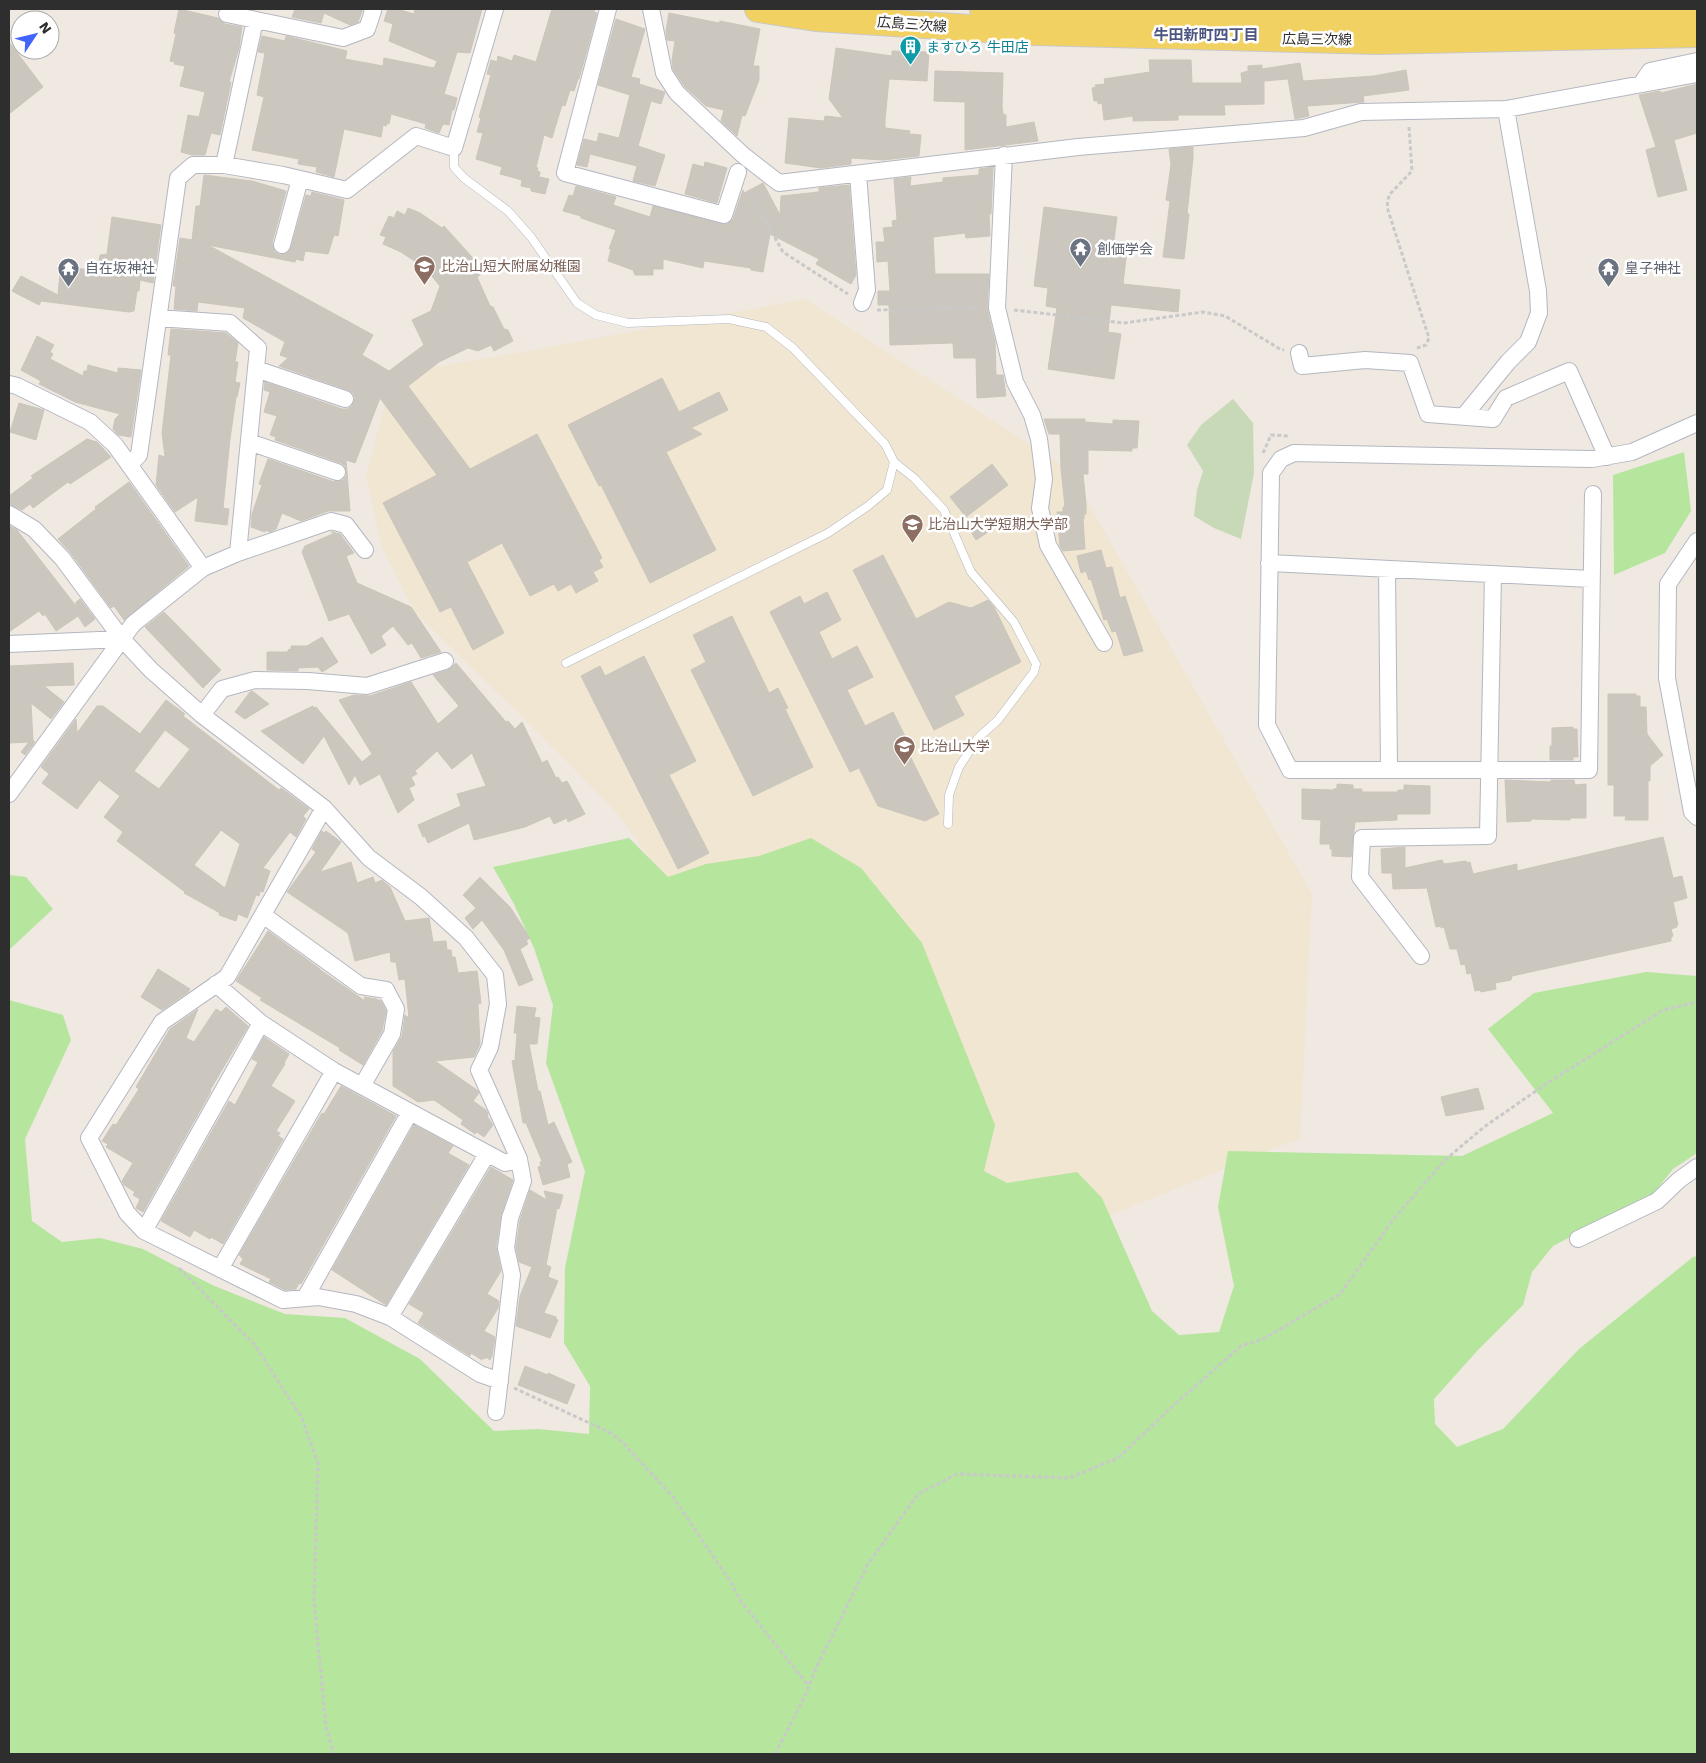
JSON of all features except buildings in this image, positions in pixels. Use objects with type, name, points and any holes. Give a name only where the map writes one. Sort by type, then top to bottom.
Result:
[{"type":"main road","name":"広島三次線","points":[[758,9],[816,18],[1035,32],[1378,41],[1697,34]]},
{"type":"main road","name":"広島三次線","points":[[983,9],[1044,12],[1378,18],[1697,12]]},
{"type":"street","points":[[227,14],[343,38],[367,29],[372,9]]},
{"type":"street","points":[[130,464],[139,455],[178,178],[193,165],[224,165],[347,190],[416,136],[454,148],[495,9]]},
{"type":"street","points":[[608,9],[565,173],[724,215],[738,172]]},
{"type":"street","points":[[651,9],[664,74],[677,94],[743,155],[779,183],[1078,147],[1304,128],[1361,112],[1506,109],[1697,74]]},
{"type":"street","points":[[224,165],[255,20]]},
{"type":"street","points":[[1641,84],[1650,71],[1697,61]]},
{"type":"street","points":[[1463,417],[1508,362],[1528,342],[1539,313],[1538,291],[1506,109]]},
{"type":"street","points":[[1004,155],[1002,308],[1015,382],[1032,415],[1039,438],[1044,480],[1040,508],[1048,544],[1104,643]]},
{"type":"street","points":[[858,174],[867,290],[862,303]]},
{"type":"street","points":[[282,245],[300,179]]},
{"type":"street","points":[[158,318],[230,323],[258,348],[238,553]]},
{"type":"street","points":[[1299,353],[1302,366],[1365,360],[1410,363],[1428,414],[1463,417],[1493,419],[1506,398],[1569,371],[1607,457]]},
{"type":"street","points":[[256,369],[344,399]]},
{"type":"street","points":[[9,384],[17,386],[90,422],[115,445],[203,568]]},
{"type":"street","points":[[1593,494],[1589,770],[1290,770],[1267,725],[1271,473],[1281,459],[1294,453],[1592,459],[1632,452],[1697,423]]},
{"type":"street","points":[[249,442],[337,472]]},
{"type":"street","points":[[9,514],[34,529],[62,558],[122,639],[150,670],[202,715],[324,808],[369,858],[422,898],[466,938],[495,975],[498,1004],[490,1047],[479,1070],[519,1160],[523,1181],[510,1218],[506,1248],[512,1275],[496,1412]]},
{"type":"street","points":[[9,794],[133,624],[203,568],[238,553],[331,520],[346,525],[364,550]]},
{"type":"street","points":[[1697,542],[1668,584],[1667,678],[1692,812],[1697,817]]},
{"type":"street","points":[[1269,564],[1591,578]]},
{"type":"street","points":[[1386,569],[1389,769]]},
{"type":"street","points":[[1421,956],[1360,877],[1362,838],[1488,836],[1493,574]]},
{"type":"street","points":[[9,644],[122,639]]},
{"type":"street","points":[[202,715],[222,689],[255,680],[308,681],[367,686],[445,661]]},
{"type":"street","points":[[324,808],[226,977],[162,1022],[89,1138],[127,1213],[144,1231],[283,1300],[318,1298],[356,1304],[390,1317],[480,1374],[500,1381]]},
{"type":"street","points":[[263,915],[360,986],[386,990],[396,1009],[392,1034],[362,1086]]},
{"type":"street","points":[[216,984],[261,1023],[334,1071],[505,1163],[519,1160]]},
{"type":"street","points":[[144,1231],[261,1023]]},
{"type":"street","points":[[220,1269],[334,1071]]},
{"type":"street","points":[[305,1298],[410,1112]]},
{"type":"street","points":[[390,1317],[487,1154]]},
{"type":"street","points":[[1578,1238],[1658,1201],[1678,1180],[1697,1167]]},
{"type":"lane","points":[[454,148],[454,167],[464,178],[508,211],[531,237],[577,303],[596,315],[628,323],[729,318],[766,327],[793,348],[885,444],[894,462],[914,478],[944,510],[972,572],[1014,622],[1036,664],[1034,672],[998,720],[978,738],[959,767],[949,795],[948,824]]},
{"type":"lane","points":[[566,663],[828,533],[868,506],[887,490],[894,462]]},
{"type":"path","points":[[1408,111],[1412,171],[1389,195],[1387,207],[1429,338],[1426,345],[1418,348],[1409,348]]},
{"type":"path","points":[[738,172],[783,252],[872,310],[1002,308],[1124,324],[1203,312],[1225,316],[1280,349],[1299,353]]},
{"type":"path","points":[[775,1754],[868,1564],[918,1494],[957,1474],[1069,1478],[1118,1458],[1241,1346],[1263,1339],[1340,1294],[1395,1217],[1445,1160],[1484,1127],[1546,1084],[1663,1010],[1697,1002]]},
{"type":"path","points":[[176,1264],[254,1344],[302,1418],[318,1464],[314,1601],[326,1727],[334,1754]]},
{"type":"path","points":[[500,1381],[611,1433],[624,1444],[673,1497],[732,1584],[742,1603],[808,1685],[804,1698]]},
{"type":"shaded area","name":"比治山大学","points":[[805,299],[1069,470],[1312,894],[1300,1138],[1013,1255],[679,899],[618,814],[414,611],[382,547],[366,477],[393,374],[534,350]]},
{"type":"green space","points":[[1233,399],[1253,423],[1254,473],[1241,539],[1214,528],[1194,516],[1197,490],[1203,471],[1187,445],[1201,425]]},
{"type":"green space","points":[[1684,452],[1691,511],[1665,553],[1614,575],[1613,475]]},
{"type":"green space","points":[[629,838],[668,877],[706,864],[759,856],[811,838],[861,868],[922,943],[995,1125],[984,1171],[1007,1183],[1077,1172],[1102,1198],[1152,1311],[1179,1335],[1219,1332],[1234,1286],[1218,1207],[1228,1151],[1462,1156],[1553,1113],[1488,1029],[1534,993],[1646,972],[1697,976],[1697,1153],[1673,1169],[1653,1194],[1553,1246],[1532,1272],[1523,1305],[1478,1350],[1434,1399],[1435,1424],[1457,1447],[1503,1429],[1579,1349],[1693,1257],[1697,1256],[1697,1754],[9,1754],[9,1000],[63,1015],[71,1040],[25,1139],[32,1221],[62,1242],[100,1238],[143,1249],[212,1285],[285,1314],[345,1318],[420,1359],[494,1431],[538,1429],[589,1434],[590,1386],[564,1343],[565,1268],[585,1171],[546,1063],[553,1005],[534,948],[514,904],[493,867]]},
{"type":"green space","points":[[9,875],[26,877],[53,909],[9,950]]},
{"type":"place","name":"ますひろ 牛田店","points":[[910,66]]},
{"type":"place","name":"創価学会","points":[[1081,268]]},
{"type":"place","name":"比治山短大附属幼稚園","points":[[425,285]]},
{"type":"place","name":"自在坂神社","points":[[69,287]]},
{"type":"place","name":"皇子神社","points":[[1609,287]]},
{"type":"place","name":"比治山大学短期大学部","points":[[912,543]]},
{"type":"place","name":"比治山大学","points":[[904,765]]},
{"type":"district","name":"牛田新町四丁目","points":[[1206,35]]}]
